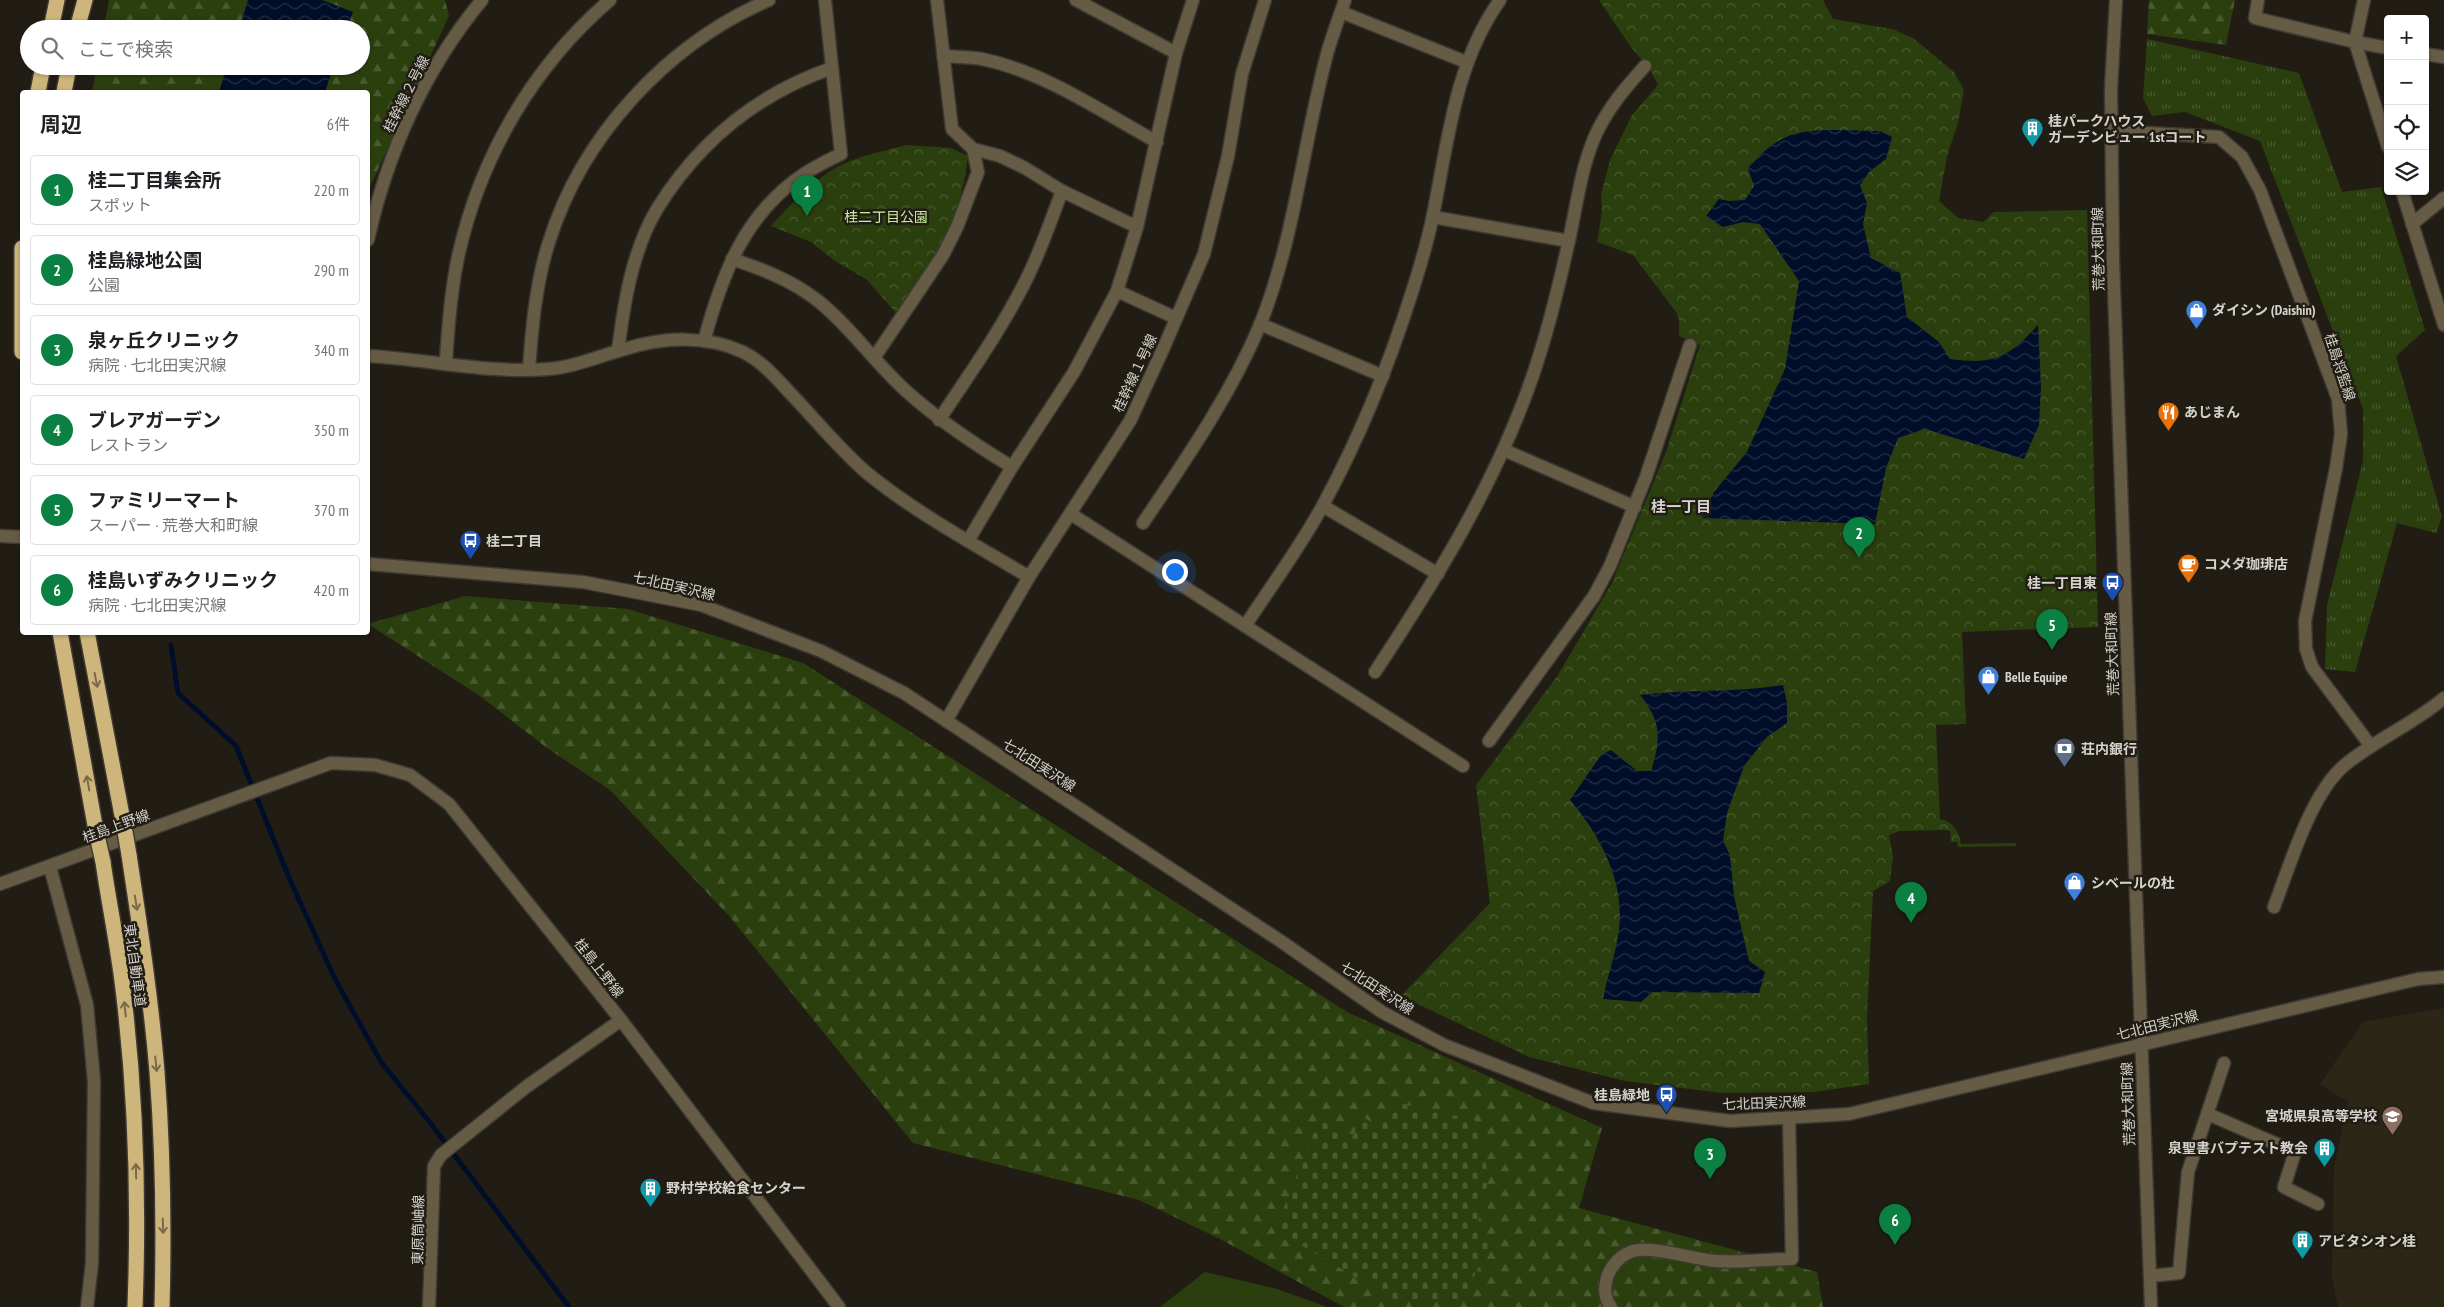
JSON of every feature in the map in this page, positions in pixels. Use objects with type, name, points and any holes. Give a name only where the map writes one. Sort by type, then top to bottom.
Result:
[{"type":"highway","points":[[53,20],[57,0]]},
{"type":"highway","points":[[79,20],[85,0]]},
{"type":"highway","points":[[38,90],[41,75]]},
{"type":"highway","points":[[64,90],[67,75]]},
{"type":"highway","name":"東北自動車道","points":[[61,635],[103,862],[123,988],[132,1073],[136,1141],[138,1235],[135,1307]]},
{"type":"highway","name":"東北自動車道","points":[[88,635],[124,826],[148,983],[157,1073],[164,1238],[162,1307]]},
{"type":"street","name":"桂幹線２号線","points":[[370,233],[389,166],[409,117],[433,71],[482,0]]},
{"type":"street","points":[[446,362],[458,257],[494,150],[523,99],[558,51],[610,0]]},
{"type":"street","points":[[530,369],[534,314],[548,243],[560,211],[598,141],[616,117],[659,72],[712,32],[770,0]]},
{"type":"street","points":[[704,342],[717,293],[747,230],[784,189],[805,174],[841,154],[826,0]]},
{"type":"street","points":[[874,358],[924,286],[957,227],[978,172],[973,150],[952,129],[937,0]]},
{"type":"street","points":[[1076,0],[1176,53]]},
{"type":"street","points":[[968,540],[1012,466],[1074,372],[1117,291],[1137,227],[1158,142],[1176,53],[1193,0]]},
{"type":"street","name":"桂幹線１号線","points":[[946,721],[1029,577],[1130,422],[1204,254],[1228,156],[1242,74],[1265,0]]},
{"type":"street","points":[[1246,626],[1323,506],[1359,434],[1383,376],[1412,291],[1433,217],[1448,131],[1466,62],[1500,0]]},
{"type":"street","name":"荒巻大和町線","points":[[2116,0],[2112,79],[2113,262],[2151,1307]]},
{"type":"street","points":[[2258,0],[2255,18],[2384,47]]},
{"type":"street","points":[[2364,0],[2354,42],[2384,135]]},
{"type":"street","points":[[1143,523],[1204,434],[1237,373],[1260,324],[1292,225],[1327,52],[1343,6],[1466,62]]},
{"type":"street","points":[[2429,55],[2444,57]]},
{"type":"street","points":[[943,56],[981,59],[1015,69],[1073,95],[1158,142]]},
{"type":"street","points":[[1375,672],[1438,574],[1468,523],[1504,450],[1543,343],[1569,241],[1585,165],[1597,133],[1618,97],[1644,66]]},
{"type":"street","points":[[618,351],[628,289],[636,260],[657,210],[697,156],[752,106],[806,77],[832,68]]},
{"type":"street","name":"桂島将監線","points":[[2112,131],[2219,137],[2242,157],[2260,190],[2338,399],[2341,434],[2336,468],[2305,620],[2306,649],[2312,667],[2370,745]]},
{"type":"street","points":[[973,150],[1000,156],[1025,168],[1062,191],[1137,227]]},
{"type":"street","points":[[939,420],[1002,324],[1023,286],[1039,254],[1062,191]]},
{"type":"street","points":[[2403,195],[2444,326]]},
{"type":"street","points":[[2412,224],[2444,198]]},
{"type":"street","points":[[1433,217],[1569,241]]},
{"type":"street","points":[[732,259],[768,271],[794,284],[817,301],[903,388],[939,420],[1012,466]]},
{"type":"street","points":[[1117,291],[1176,318]]},
{"type":"street","points":[[1260,324],[1383,376]]},
{"type":"street","points":[[370,356],[549,369],[574,365],[618,351],[674,339],[704,342],[742,352],[766,367],[829,436],[866,472],[912,506],[1029,577]]},
{"type":"street","points":[[1489,741],[1594,596],[1610,566],[1635,507],[1690,345]]},
{"type":"street","points":[[1504,450],[1635,507]]},
{"type":"street","points":[[1323,506],[1438,574]]},
{"type":"street","points":[[1071,514],[1462,766]]},
{"type":"street","points":[[0,536],[20,538]]},
{"type":"street","name":"七北田実沢線","points":[[370,564],[583,582],[701,605],[773,632],[853,666],[904,693],[1282,942],[1382,1012],[1444,1045],[1593,1103],[1730,1121],[1849,1114],[2418,979],[2444,977]]},
{"type":"street","points":[[2274,907],[2300,837],[2322,793],[2344,766],[2370,745],[2422,716],[2444,698]]},
{"type":"street","name":"桂島上野線","points":[[0,884],[270,784],[331,764],[375,765],[410,775],[449,804],[621,1020],[840,1307]]},
{"type":"street","points":[[50,867],[87,1005],[94,1080],[92,1262],[87,1307]]},
{"type":"street","name":"東原筒岫線","points":[[429,1307],[434,1166],[441,1155],[526,1087],[621,1020]]},
{"type":"street","points":[[2150,1276],[2179,1273],[2188,1172],[2224,1063]]},
{"type":"street","points":[[2208,1114],[2295,1152],[2284,1187],[2318,1204]]},
{"type":"street","points":[[1611,1307],[1604,1292],[1606,1280],[1612,1266],[1626,1253],[1640,1250],[1715,1261],[1792,1259],[1788,1118]]},
{"type":"shaded area","name":"宮城県泉高等学校","points":[[2444,1008],[2444,1307],[2338,1307],[2332,1277],[2334,1168],[2348,1102],[2320,1084],[2363,1022]]},
{"type":"green space","points":[[109,0],[445,0],[449,16],[370,187],[370,90],[92,90],[95,75],[370,75],[370,20],[106,20]]},
{"type":"green space","points":[[1599,0],[1823,0],[1833,19],[1892,29],[1913,38],[1954,72],[1964,90],[1958,123],[1947,156],[1939,201],[1958,218],[1983,222],[1994,212],[2087,210],[2098,627],[1962,632],[1966,724],[1936,725],[1940,819],[1945,820],[1955,828],[1961,844],[2016,843],[2016,846],[1958,847],[1957,842],[1951,842],[1950,831],[1947,830],[1900,831],[1889,835],[1893,857],[1890,881],[1873,891],[1867,1019],[1869,1084],[1814,1092],[1722,1093],[1625,1081],[1529,1057],[1401,996],[1490,903],[1476,785],[1558,675],[1612,583],[1666,452],[1700,345],[1679,336],[1679,320],[1676,312],[1633,255],[1597,242],[1602,212],[1601,195],[1610,160],[1632,115],[1658,85],[1651,71],[1631,47]]},
{"type":"green space","points":[[2149,0],[2235,0],[2226,45],[2147,34]]},
{"type":"green space","points":[[2147,39],[2299,73],[2342,192],[2381,187],[2425,330],[2396,356],[2442,517],[2436,533],[2397,523],[2355,672],[2325,669],[2327,605],[2363,461],[2363,409],[2260,141],[2185,112],[2152,116],[2143,98]]},
{"type":"green space","name":"桂二丁目公園","points":[[906,145],[951,148],[968,156],[959,201],[944,240],[923,277],[897,314],[866,279],[835,261],[811,242],[771,226],[810,186],[837,167],[862,157]]},
{"type":"green space","points":[[465,596],[628,609],[803,663],[1347,1012],[1602,1128],[1579,1208],[1817,1272],[1823,1307],[1344,1307],[1220,1239],[1139,1200],[913,1143],[730,917],[610,790],[547,748],[480,696],[370,625],[370,623]]},
{"type":"green space","points":[[1403,1104],[1475,1120],[1489,1177],[1476,1232],[1491,1244],[1459,1304],[1393,1299],[1275,1230],[1319,1120],[1353,1136],[1361,1116],[1379,1126]]},
{"type":"green space","points":[[1205,1272],[1277,1289],[1327,1307],[1160,1307]]},
{"type":"water","points":[[248,0],[322,0],[353,12],[350,20],[242,20]]},
{"type":"water","points":[[224,75],[331,75],[326,90],[220,90]]},
{"type":"water","points":[[1818,131],[1880,131],[1892,137],[1886,159],[1869,172],[1860,185],[1867,203],[1863,224],[1871,258],[1900,273],[1907,317],[1939,342],[1950,359],[1965,361],[1990,360],[2000,357],[2018,345],[2038,325],[2041,387],[2039,425],[2024,459],[1925,429],[1898,438],[1886,468],[1875,524],[1701,518],[1714,492],[1747,452],[1785,369],[1799,281],[1760,224],[1743,222],[1723,227],[1706,216],[1719,199],[1729,201],[1745,200],[1754,186],[1748,168],[1769,147],[1784,138],[1794,134]]},
{"type":"water","points":[[1783,685],[1787,703],[1787,723],[1767,737],[1744,766],[1727,813],[1723,841],[1730,855],[1734,896],[1749,961],[1765,972],[1759,993],[1652,992],[1641,1002],[1603,999],[1618,936],[1619,899],[1615,881],[1602,846],[1570,800],[1601,755],[1611,750],[1637,771],[1651,771],[1657,749],[1658,731],[1652,714],[1640,695]]},
{"type":"waterway","points":[[171,645],[178,693],[236,746],[290,880],[335,979],[381,1062],[428,1120],[569,1307]]},
{"type":"place","name":"桂パークハウス ガーデンビュー 1stコート","points":[[2032,148]]},
{"type":"place","name":"桂二丁目集会所","points":[[807,216]]},
{"type":"place","name":"ダイシン (Daishin)","points":[[2196,329]]},
{"type":"place","name":"あじまん","points":[[2168,431]]},
{"type":"place","name":"桂島緑地公園","points":[[1859,558]]},
{"type":"place","name":"桂二丁目","points":[[470,560]]},
{"type":"place","name":"コメダ珈琲店","points":[[2188,583]]},
{"type":"place","name":"桂一丁目東","points":[[2113,602]]},
{"type":"place","name":"ファミリーマート","points":[[2052,650]]},
{"type":"place","name":"Belle Equipe","points":[[1989,696]]},
{"type":"place","name":"荘内銀行","points":[[2065,768]]},
{"type":"place","name":"シベールの杜","points":[[2075,902]]},
{"type":"place","name":"ブレアガーデン","points":[[1911,923]]},
{"type":"place","name":"桂島緑地","points":[[1666,1114]]},
{"type":"place","name":"宮城県泉高等学校","points":[[2393,1135]]},
{"type":"place","name":"泉聖書バプテスト教会","points":[[2324,1167]]},
{"type":"place","name":"泉ヶ丘クリニック","points":[[1710,1179]]},
{"type":"place","name":"野村学校給食センター","points":[[650,1207]]},
{"type":"place","name":"桂島いずみクリニック","points":[[1895,1245]]},
{"type":"place","name":"アビタシオン桂","points":[[2302,1260]]},
{"type":"district","name":"桂一丁目","points":[[1681,507]]}]
